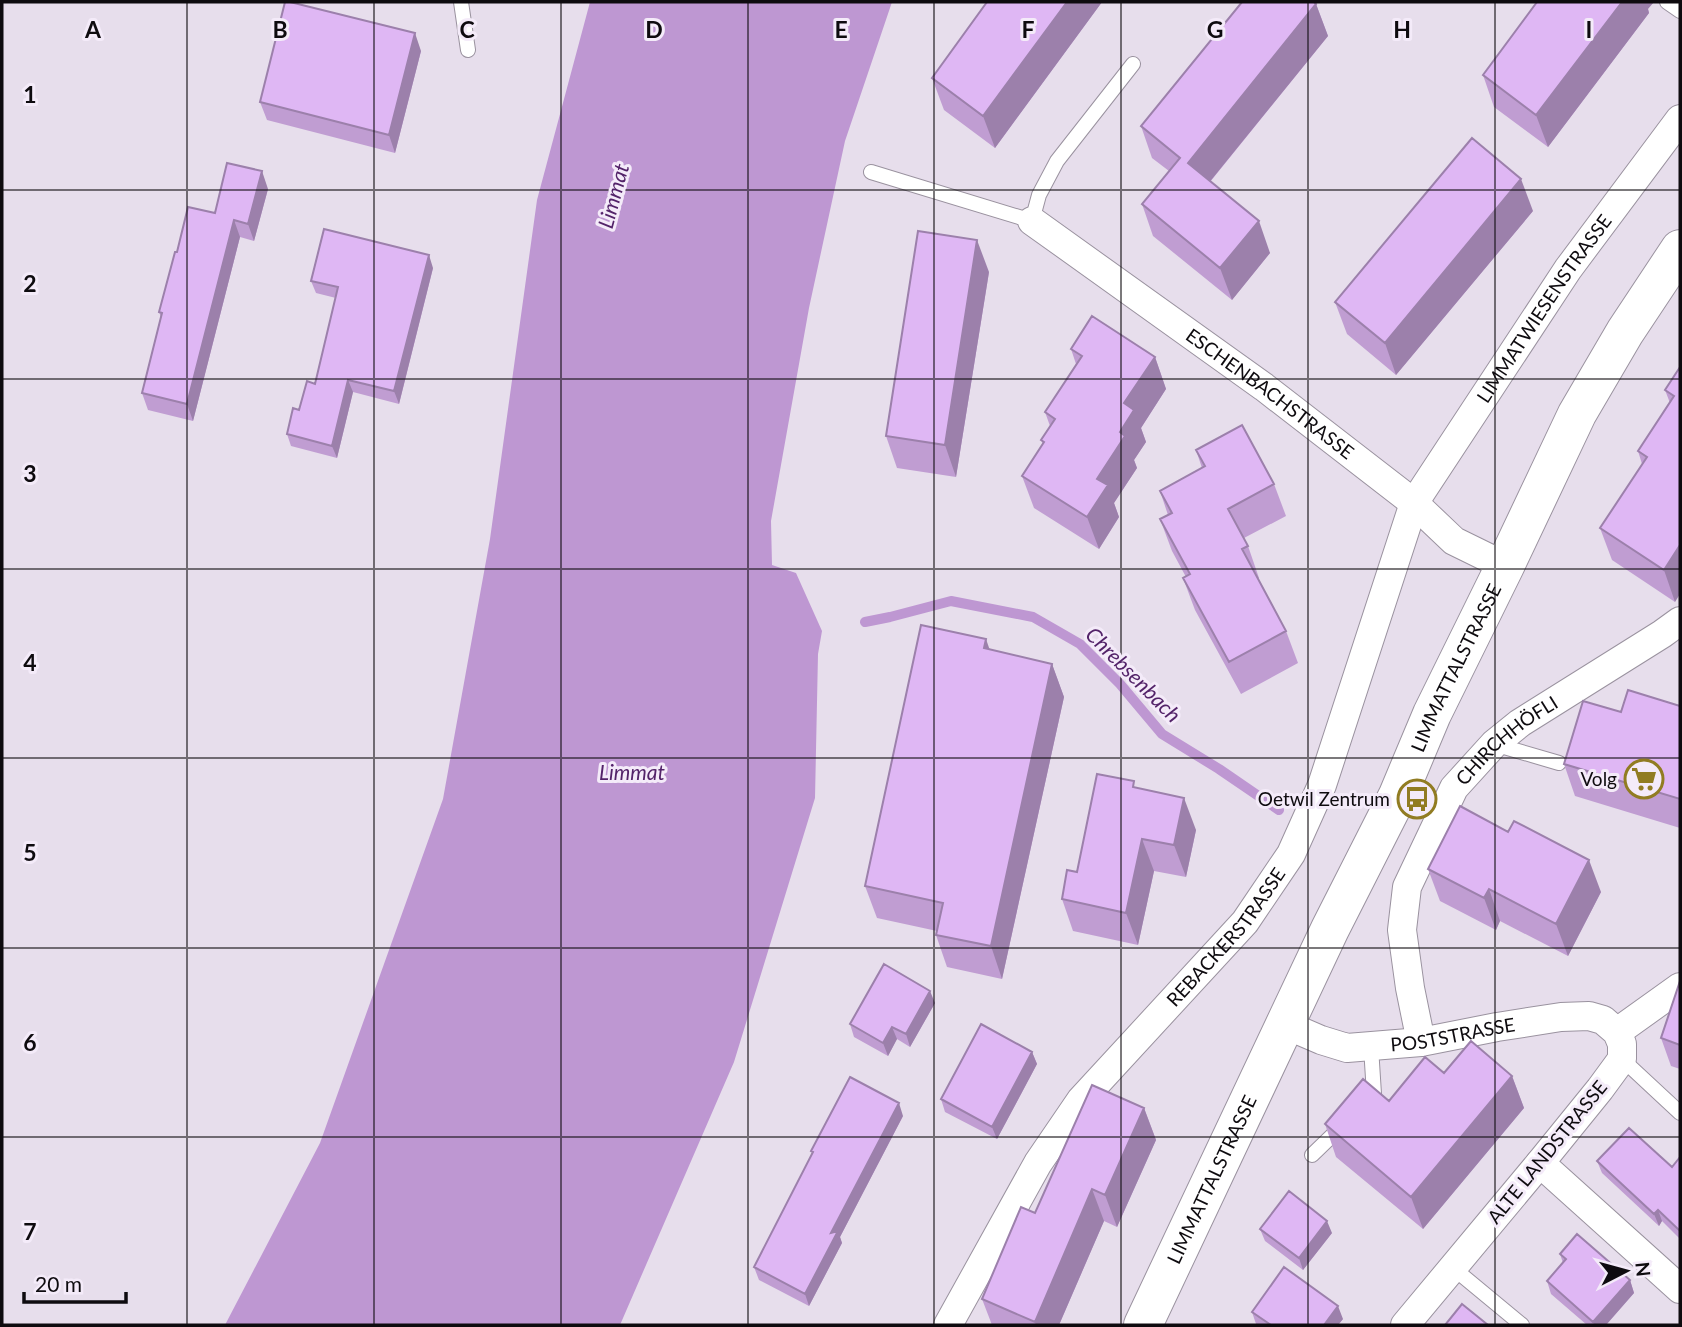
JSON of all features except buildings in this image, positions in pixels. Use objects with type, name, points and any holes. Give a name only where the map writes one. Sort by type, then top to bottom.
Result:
[{"type":"main road","name":"LIMMATTALSTRASSE","points":[[1143,1325],[1330,929],[1398,795],[1432,714],[1577,414],[1625,332],[1680,249]]},
{"type":"street","name":"LIMMATWIESENSTRASSE","points":[[1414,503],[1568,269],[1680,119]]},
{"type":"street","name":"ESCHENBACHSTRASSE","points":[[1032,221],[1265,387],[1414,503],[1454,541],[1505,566]]},
{"type":"street","name":"REBACKERSTRASSE","points":[[948,1325],[1038,1163],[1081,1100],[1245,922],[1291,854],[1322,785],[1414,503]]},
{"type":"street","name":"CHIRCHHÖFLI","points":[[1421,1042],[1402,930],[1407,887],[1454,788],[1494,744],[1520,723],[1662,635],[1680,621]]},
{"type":"street","name":"ALTE LANDSTRASSE","points":[[1405,1325],[1540,1163],[1619,1045],[1680,987]]},
{"type":"street","name":"POSTSTRASSE","points":[[1286,1025],[1347,1048],[1421,1042],[1561,1017],[1589,1016],[1603,1020],[1619,1045]]},
{"type":"street","points":[[1540,1163],[1680,1289]]},
{"type":"lane","points":[[461,2],[468,50]]},
{"type":"lane","points":[[1667,2],[1680,12]]},
{"type":"lane","points":[[871,172],[1032,221],[1039,195],[1057,161],[1133,64]]},
{"type":"lane","points":[[1494,744],[1559,763]]},
{"type":"lane","points":[[1619,1045],[1680,1113]]},
{"type":"lane","points":[[1312,1155],[1374,1094],[1371,1047]]},
{"type":"lane","points":[[1452,1267],[1522,1325]]},
{"type":"water","name":"Limmat","points":[[590,2],[892,2],[845,141],[809,308],[771,521],[772,565],[796,573],[822,631],[818,654],[815,798],[734,1062],[620,1325],[225,1325],[320,1143],[443,799],[490,539],[537,200]]},
{"type":"waterway","name":"Chrebsenbach","points":[[865,622],[951,601],[1033,617],[1080,644],[1120,684],[1162,734],[1279,810]]},
{"type":"place","name":"Volg","points":[[1644,779]]},
{"type":"place","name":"Oetwil Zentrum","points":[[1417,799]]}]
